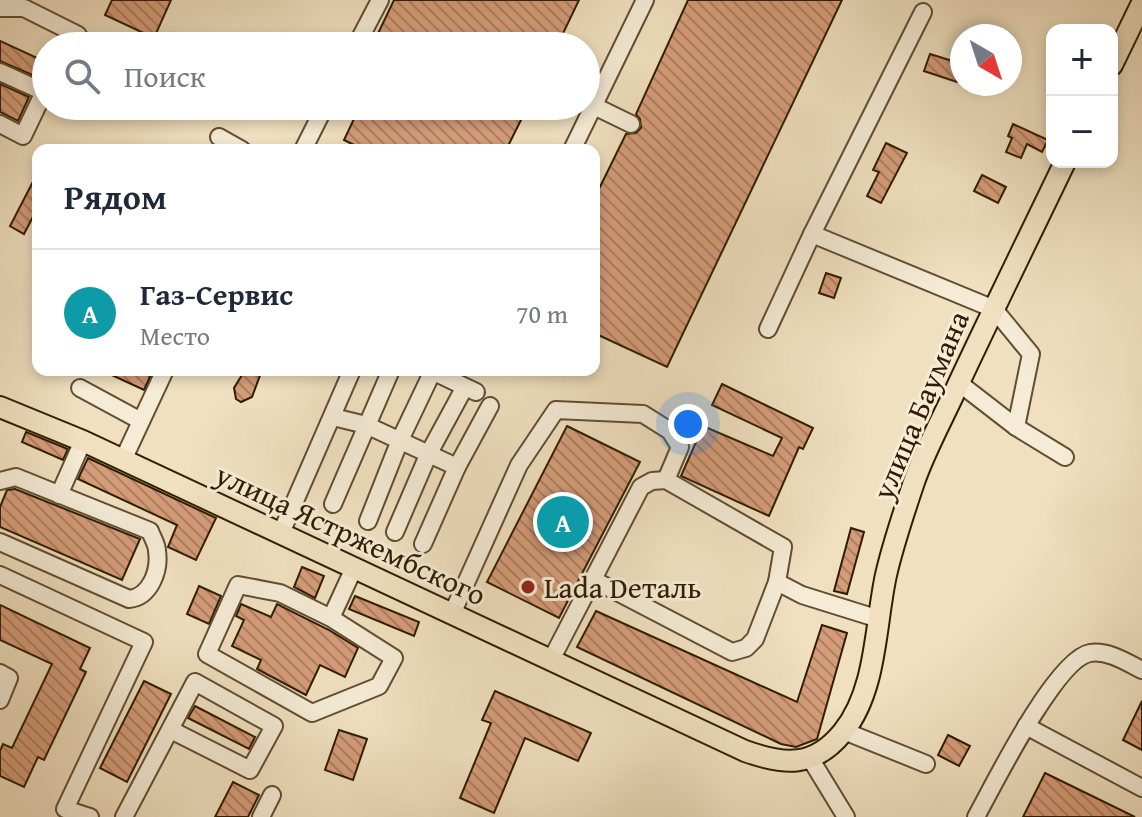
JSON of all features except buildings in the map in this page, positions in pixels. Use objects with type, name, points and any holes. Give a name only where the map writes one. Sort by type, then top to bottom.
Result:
[{"type":"main road","points":[[1118,53],[1142,3]]},
{"type":"main road","name":"улица Баумана","points":[[810,758],[828,747],[844,731],[861,700],[886,573],[915,479],[1062,168]]},
{"type":"main road","name":"улица Ястржембского","points":[[0,407],[83,441],[745,751],[770,760],[790,762],[810,758]]},
{"type":"street","points":[[363,32],[380,0]]},
{"type":"street","points":[[600,94],[645,0]]},
{"type":"street","points":[[0,8],[24,8],[72,32]]},
{"type":"street","points":[[768,329],[923,12]]},
{"type":"street","points":[[0,72],[32,87]]},
{"type":"street","points":[[600,109],[631,124]]},
{"type":"street","points":[[0,124],[23,136],[32,117]]},
{"type":"street","points":[[306,144],[318,120]]},
{"type":"street","points":[[575,144],[587,120]]},
{"type":"street","points":[[219,137],[231,144]]},
{"type":"street","points":[[812,234],[994,309],[1031,354],[1016,427]]},
{"type":"street","points":[[123,460],[162,376]]},
{"type":"street","points":[[281,533],[350,376]]},
{"type":"street","points":[[333,504],[388,376]]},
{"type":"street","points":[[368,521],[429,376]]},
{"type":"street","points":[[395,532],[429,453],[469,393],[434,376]]},
{"type":"street","points":[[959,383],[1016,427],[1065,457]]},
{"type":"street","points":[[80,388],[141,421]]},
{"type":"street","points":[[423,544],[457,467],[490,406]]},
{"type":"street","points":[[452,614],[519,465],[556,410],[643,414],[670,431],[680,447],[666,480]]},
{"type":"street","points":[[333,417],[366,425],[457,467]]},
{"type":"street","points":[[59,495],[83,441]]},
{"type":"street","points":[[0,481],[16,477],[150,531],[157,550],[155,572],[149,588],[139,598],[129,599],[0,542]]},
{"type":"street","points":[[551,660],[641,487],[652,481],[666,480],[783,547],[777,582],[755,639],[746,648],[732,652],[594,580]]},
{"type":"street","points":[[331,618],[354,568]]},
{"type":"street","points":[[0,575],[144,642],[65,809],[90,817]]},
{"type":"street","points":[[777,582],[802,595],[879,619]]},
{"type":"street","points":[[238,585],[280,593],[331,618],[394,658],[379,686],[312,713],[207,654],[238,585]]},
{"type":"street","points":[[976,817],[1026,726],[1067,666],[1088,653],[1105,653],[1142,670]]},
{"type":"street","points":[[0,673],[9,678],[0,700]]},
{"type":"street","points":[[124,817],[195,682],[274,726],[250,770],[171,730]]},
{"type":"street","points":[[1026,726],[1142,788]]},
{"type":"street","points":[[844,731],[926,764]]},
{"type":"street","points":[[810,758],[846,817]]},
{"type":"street","points":[[261,817],[272,795]]},
{"type":"place","name":"Газ-Сервис","points":[[563,522]]},
{"type":"place","name":"Lada Dеталь","points":[[528,587]]}]
